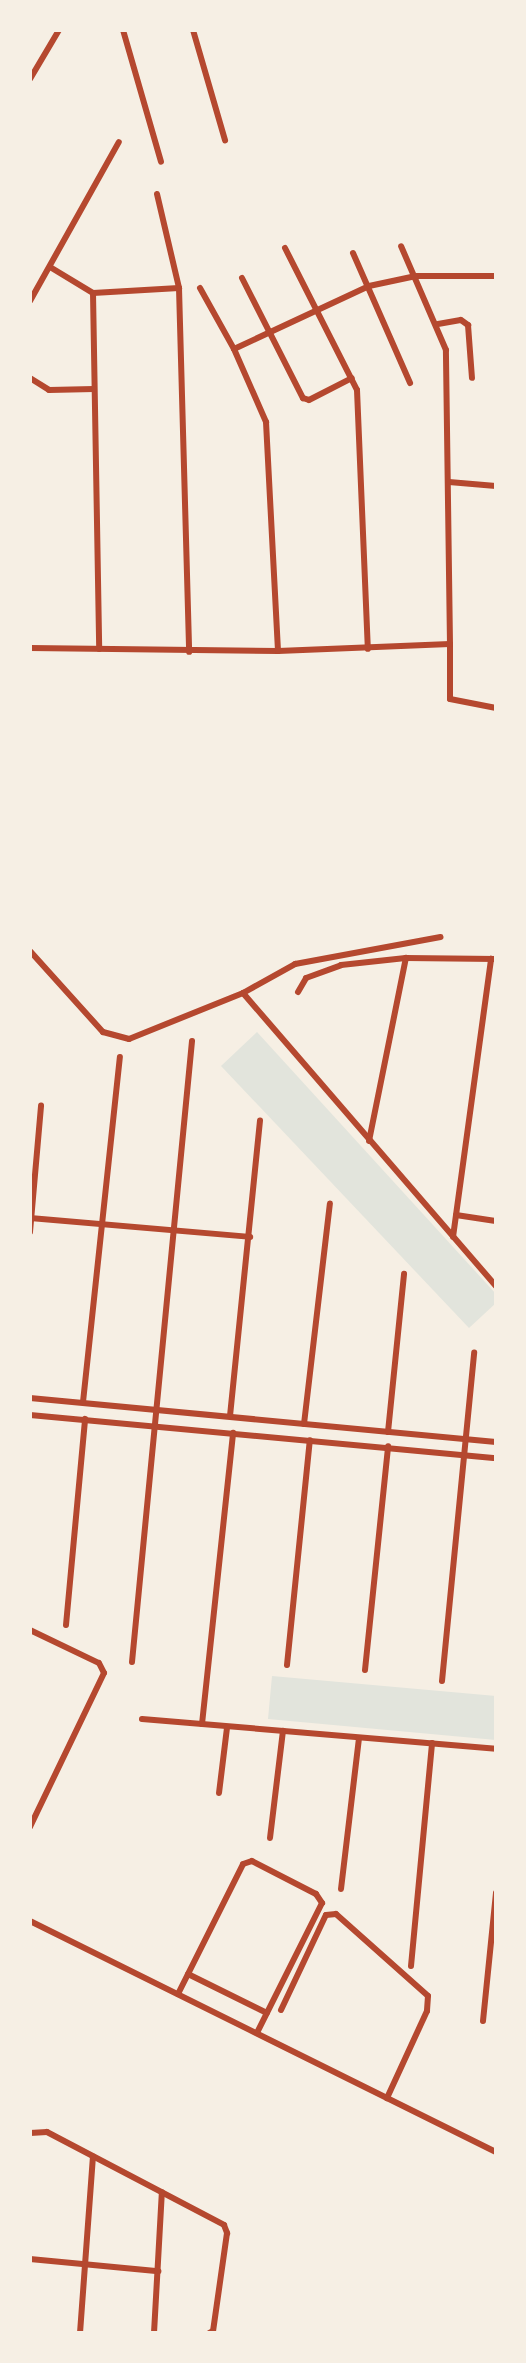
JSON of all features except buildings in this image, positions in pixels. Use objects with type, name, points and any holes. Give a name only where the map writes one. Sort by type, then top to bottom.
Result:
[{"type":"street","points":[[30,79],[59,30]]},
{"type":"street","points":[[123,30],[161,162]]},
{"type":"street","points":[[193,30],[225,141]]},
{"type":"street","points":[[30,301],[119,142]]},
{"type":"street","points":[[157,194],[180,288],[189,652]]},
{"type":"street","points":[[401,246],[438,324],[450,379],[450,699],[496,708]]},
{"type":"street","points":[[285,248],[352,378],[359,407],[368,649]]},
{"type":"street","points":[[353,253],[410,383]]},
{"type":"street","points":[[50,267],[93,293],[180,288]]},
{"type":"street","points":[[234,349],[269,330],[369,286],[416,276],[496,276]]},
{"type":"street","points":[[242,278],[306,400],[352,378]]},
{"type":"street","points":[[200,288],[234,349],[268,432],[278,651]]},
{"type":"street","points":[[93,293],[99,649]]},
{"type":"street","points":[[438,324],[461,320],[468,325],[472,378]]},
{"type":"street","points":[[30,378],[49,390],[94,389]]},
{"type":"street","points":[[449,482],[496,486]]},
{"type":"street","points":[[30,648],[189,652],[368,649],[450,644]]},
{"type":"street","points":[[30,951],[103,1032],[129,1039],[243,993],[307,960],[441,937]]},
{"type":"street","points":[[369,1141],[406,958]]},
{"type":"street","points":[[298,992],[306,978],[318,970],[406,958],[494,959],[453,1237]]},
{"type":"street","points":[[243,993],[496,1286]]},
{"type":"street","points":[[132,1662],[192,1041]]},
{"type":"street","points":[[83,1402],[120,1057]]},
{"type":"street","points":[[30,1232],[41,1105]]},
{"type":"street","points":[[230,1416],[260,1121]]},
{"type":"street","points":[[304,1424],[330,1204]]},
{"type":"street","points":[[456,1215],[496,1221]]},
{"type":"street","points":[[31,1218],[250,1237]]},
{"type":"street","points":[[388,1432],[404,1274]]},
{"type":"street","points":[[442,1681],[474,1353]]},
{"type":"street","points":[[30,1398],[496,1442]]},
{"type":"street","points":[[30,1415],[496,1458]]},
{"type":"street","points":[[66,1625],[85,1419]]},
{"type":"street","points":[[202,1724],[233,1433]]},
{"type":"street","points":[[287,1665],[310,1440]]},
{"type":"street","points":[[365,1670],[388,1446]]},
{"type":"street","points":[[30,1630],[99,1663],[104,1673],[30,1828]]},
{"type":"street","points":[[142,1719],[496,1749]]},
{"type":"street","points":[[219,1793],[227,1728]]},
{"type":"street","points":[[270,1838],[283,1731]]},
{"type":"street","points":[[341,1889],[359,1739]]},
{"type":"street","points":[[411,1966],[432,1743]]},
{"type":"street","points":[[178,1994],[243,1864],[252,1861],[316,1894],[322,1903],[257,2033]]},
{"type":"street","points":[[483,2021],[496,1893]]},
{"type":"street","points":[[281,2010],[326,1915],[336,1914],[428,1996],[427,2011],[387,2098]]},
{"type":"street","points":[[30,1921],[496,2152]]},
{"type":"street","points":[[188,1973],[267,2013]]},
{"type":"street","points":[[30,2133],[47,2132],[226,2228],[213,2331],[209,2333]]},
{"type":"street","points":[[80,2333],[93,2156]]},
{"type":"street","points":[[154,2333],[162,2192]]},
{"type":"street","points":[[30,2259],[158,2272]]},
{"type":"shaded area","points":[[257,1032],[496,1294],[496,1303],[469,1328],[221,1066]]},
{"type":"shaded area","points":[[272,1676],[496,1696],[496,1740],[268,1719]]}]
